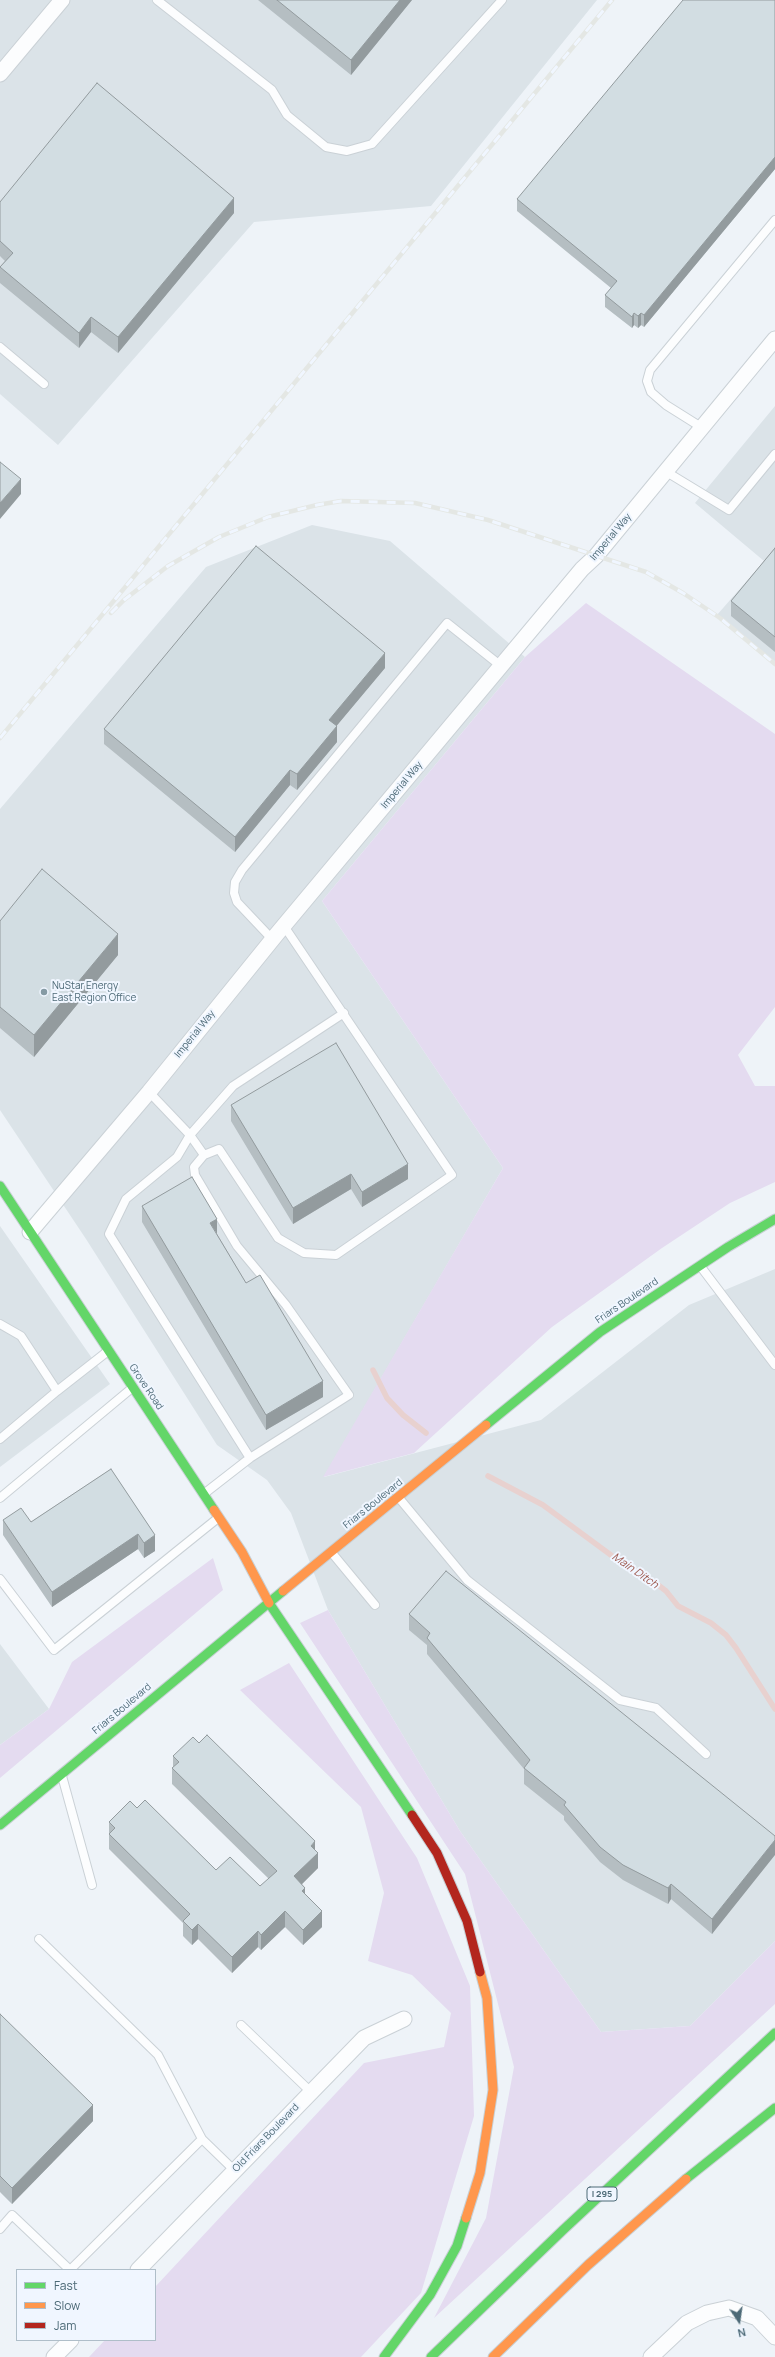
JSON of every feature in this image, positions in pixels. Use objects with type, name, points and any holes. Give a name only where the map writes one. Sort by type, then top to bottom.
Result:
[{"type":"main road","name":"Grove Road","points":[[0,1186],[242,1552],[269,1603],[438,1853],[467,1921],[487,1998],[492,2090],[480,2173],[457,2246],[430,2295],[384,2357]]},
{"type":"main road","name":"Friars Boulevard","points":[[0,1825],[600,1332],[700,1265],[775,1219]]},
{"type":"main road","name":"I 295","points":[[431,2357],[563,2230],[775,2033]]},
{"type":"main road","points":[[493,2357],[588,2265],[671,2190],[774,2109]]},
{"type":"street","points":[[0,74],[62,0]]},
{"type":"street","name":"Imperial Way","points":[[30,1232],[149,1092],[272,939],[582,569],[596,556],[775,339]]},
{"type":"street","name":"Old Friars Boulevard","points":[[139,2269],[364,2038],[404,2019]]},
{"type":"street","points":[[651,2357],[687,2323],[707,2313],[729,2308],[756,2318],[775,2337]]},
{"type":"street","points":[[54,2357],[70,2341]]},
{"type":"lane","points":[[157,0],[272,90],[287,115],[326,147],[347,151],[372,144],[502,0]]},
{"type":"lane","points":[[701,427],[666,405],[651,392],[647,381],[650,370],[775,220]]},
{"type":"lane","points":[[0,348],[44,384]]},
{"type":"lane","points":[[665,471],[729,510],[775,454]]},
{"type":"lane","points":[[272,939],[237,902],[234,893],[235,882],[242,870],[447,623],[501,666]]},
{"type":"lane","points":[[204,1494],[250,1458],[349,1395],[286,1305],[238,1246],[195,1175],[194,1167],[204,1155],[219,1149],[278,1238],[304,1253],[336,1255],[452,1175],[284,926]]},
{"type":"lane","points":[[250,1458],[109,1234],[126,1200],[177,1157],[190,1135],[233,1086],[344,1014]]},
{"type":"lane","points":[[149,1092],[190,1135],[204,1155]]},
{"type":"lane","points":[[700,1265],[775,1365]]},
{"type":"lane","points":[[0,1324],[21,1336],[57,1391]]},
{"type":"lane","points":[[0,1438],[109,1350]]},
{"type":"lane","points":[[0,1498],[133,1387]]},
{"type":"lane","points":[[398,1498],[467,1580],[620,1700],[656,1708],[706,1754]]},
{"type":"lane","points":[[0,1579],[54,1650],[219,1517]]},
{"type":"lane","points":[[331,1552],[375,1605]]},
{"type":"lane","points":[[61,1774],[92,1885]]},
{"type":"lane","points":[[39,1939],[158,2055],[202,2139],[234,2170]]},
{"type":"lane","points":[[241,2025],[311,2092]]},
{"type":"lane","points":[[71,2269],[202,2139]]},
{"type":"lane","points":[[0,2228],[12,2215],[69,2269]]},
{"type":"shaded area","points":[[0,0],[597,0],[431,206],[254,222],[58,445],[0,394]]},
{"type":"shaded area","points":[[775,406],[775,665],[717,615],[764,561],[695,503]]},
{"type":"shaded area","points":[[312,525],[390,541],[525,657],[322,901],[503,1168],[324,1477],[541,1420],[689,1305],[775,1269],[775,1941],[690,2026],[601,2032],[460,1831],[328,1610],[291,1513],[267,1480],[217,1445],[86,1239],[0,1110],[0,809],[206,567]]},
{"type":"shaded area","points":[[586,603],[775,734],[775,1007],[738,1055],[755,1086],[775,1086],[775,1182],[730,1203],[662,1248],[552,1327],[414,1453],[323,1477],[503,1168],[322,901],[525,657]]},
{"type":"shaded area","points":[[0,1226],[110,1384],[0,1467]]},
{"type":"shaded area","points":[[213,1558],[223,1590],[0,1778],[0,1745],[49,1709],[72,1662]]},
{"type":"shaded area","points":[[328,1610],[460,1831],[601,2032],[690,2026],[775,1941],[775,2004],[434,2318],[486,2218],[514,2067],[465,1874],[300,1623]]},
{"type":"shaded area","points":[[0,1644],[49,1709],[0,1745]]},
{"type":"shaded area","points":[[289,1663],[417,1858],[470,1986],[474,2116],[421,2293],[361,2357],[89,2357],[104,2341],[156,2341],[156,2286],[364,2063],[444,2047],[451,2013],[412,1975],[368,1961],[384,1893],[361,1807],[240,1690]]},
{"type":"building","points":[[277,0],[400,0],[351,60]]},
{"type":"building","points":[[683,0],[775,0],[775,157],[644,315],[641,313],[638,316],[634,313],[632,317],[605,295],[617,281],[517,199]]},
{"type":"building","points":[[97,83],[234,198],[118,337],[91,317],[79,333],[0,267],[13,253],[0,241],[0,202]]},
{"type":"building","points":[[0,462],[21,479],[0,503]]},
{"type":"building","points":[[256,546],[385,653],[329,720],[337,726],[297,774],[290,770],[235,837],[104,729]]},
{"type":"building","points":[[775,548],[775,637],[731,601]]},
{"type":"building","name":"NuStar Energy East Region Office","points":[[42,869],[118,934],[34,1035],[0,1007],[0,921]]},
{"type":"building","points":[[336,1043],[408,1164],[362,1192],[351,1174],[293,1208],[231,1105]]},
{"type":"building","points":[[192,1177],[217,1219],[210,1223],[246,1283],[260,1275],[323,1381],[266,1415],[142,1206]]},
{"type":"building","points":[[111,1469],[155,1535],[144,1543],[138,1534],[52,1592],[3,1520],[21,1508],[31,1522]]},
{"type":"building","points":[[446,1571],[775,1836],[775,1840],[712,1919],[671,1884],[668,1888],[623,1865],[600,1847],[564,1805],[566,1802],[524,1768],[530,1760],[427,1638],[430,1633],[409,1614]]},
{"type":"building","points":[[207,1735],[315,1841],[311,1846],[318,1853],[294,1876],[305,1888],[302,1891],[322,1911],[303,1930],[285,1911],[261,1935],[258,1931],[232,1957],[198,1924],[192,1930],[183,1921],[190,1914],[109,1834],[115,1828],[109,1822],[130,1801],[137,1808],[145,1800],[216,1870],[230,1857],[260,1886],[277,1871],[172,1768],[179,1762],[173,1756],[193,1737],[199,1743]]},
{"type":"building","points":[[0,2014],[93,2105],[12,2188],[0,2176]]},
{"type":"waterway","name":"Main Ditch","points":[[373,1370],[387,1398],[403,1415],[426,1433]]},
{"type":"waterway","name":"Main Ditch","points":[[488,1476],[543,1505],[619,1561],[653,1581],[666,1591],[678,1606],[711,1623],[726,1635],[775,1709]]},
{"type":"railway","points":[[0,738],[612,0]]},
{"type":"railway","points":[[111,613],[124,600],[168,566],[219,537],[268,517],[317,505],[341,501],[415,503],[488,520],[646,572],[683,593],[720,618],[775,664]]},
{"type":"traffic: fast","points":[[0,1186],[214,1510]]},
{"type":"traffic: fast","points":[[486,1425],[600,1332],[728,1247],[775,1219]]},
{"type":"traffic: fast","points":[[0,1825],[283,1591]]},
{"type":"traffic: fast","points":[[269,1603],[412,1815]]},
{"type":"traffic: fast","points":[[431,2357],[563,2230],[775,2033]]},
{"type":"traffic: fast","points":[[686,2179],[775,2108]]},
{"type":"traffic: fast","points":[[384,2357],[430,2295],[457,2246],[466,2218]]},
{"type":"traffic: slow","points":[[283,1591],[486,1425]]},
{"type":"traffic: slow","points":[[214,1510],[242,1552],[269,1603]]},
{"type":"traffic: slow","points":[[466,2218],[480,2173],[493,2090],[487,1998],[480,1972]]},
{"type":"traffic: slow","points":[[493,2357],[588,2265],[686,2179]]},
{"type":"traffic: jam","points":[[412,1815],[437,1853],[467,1921],[480,1972]]},
{"type":"place","name":"NuStar Energy East Region Office","points":[[44,992]]}]
